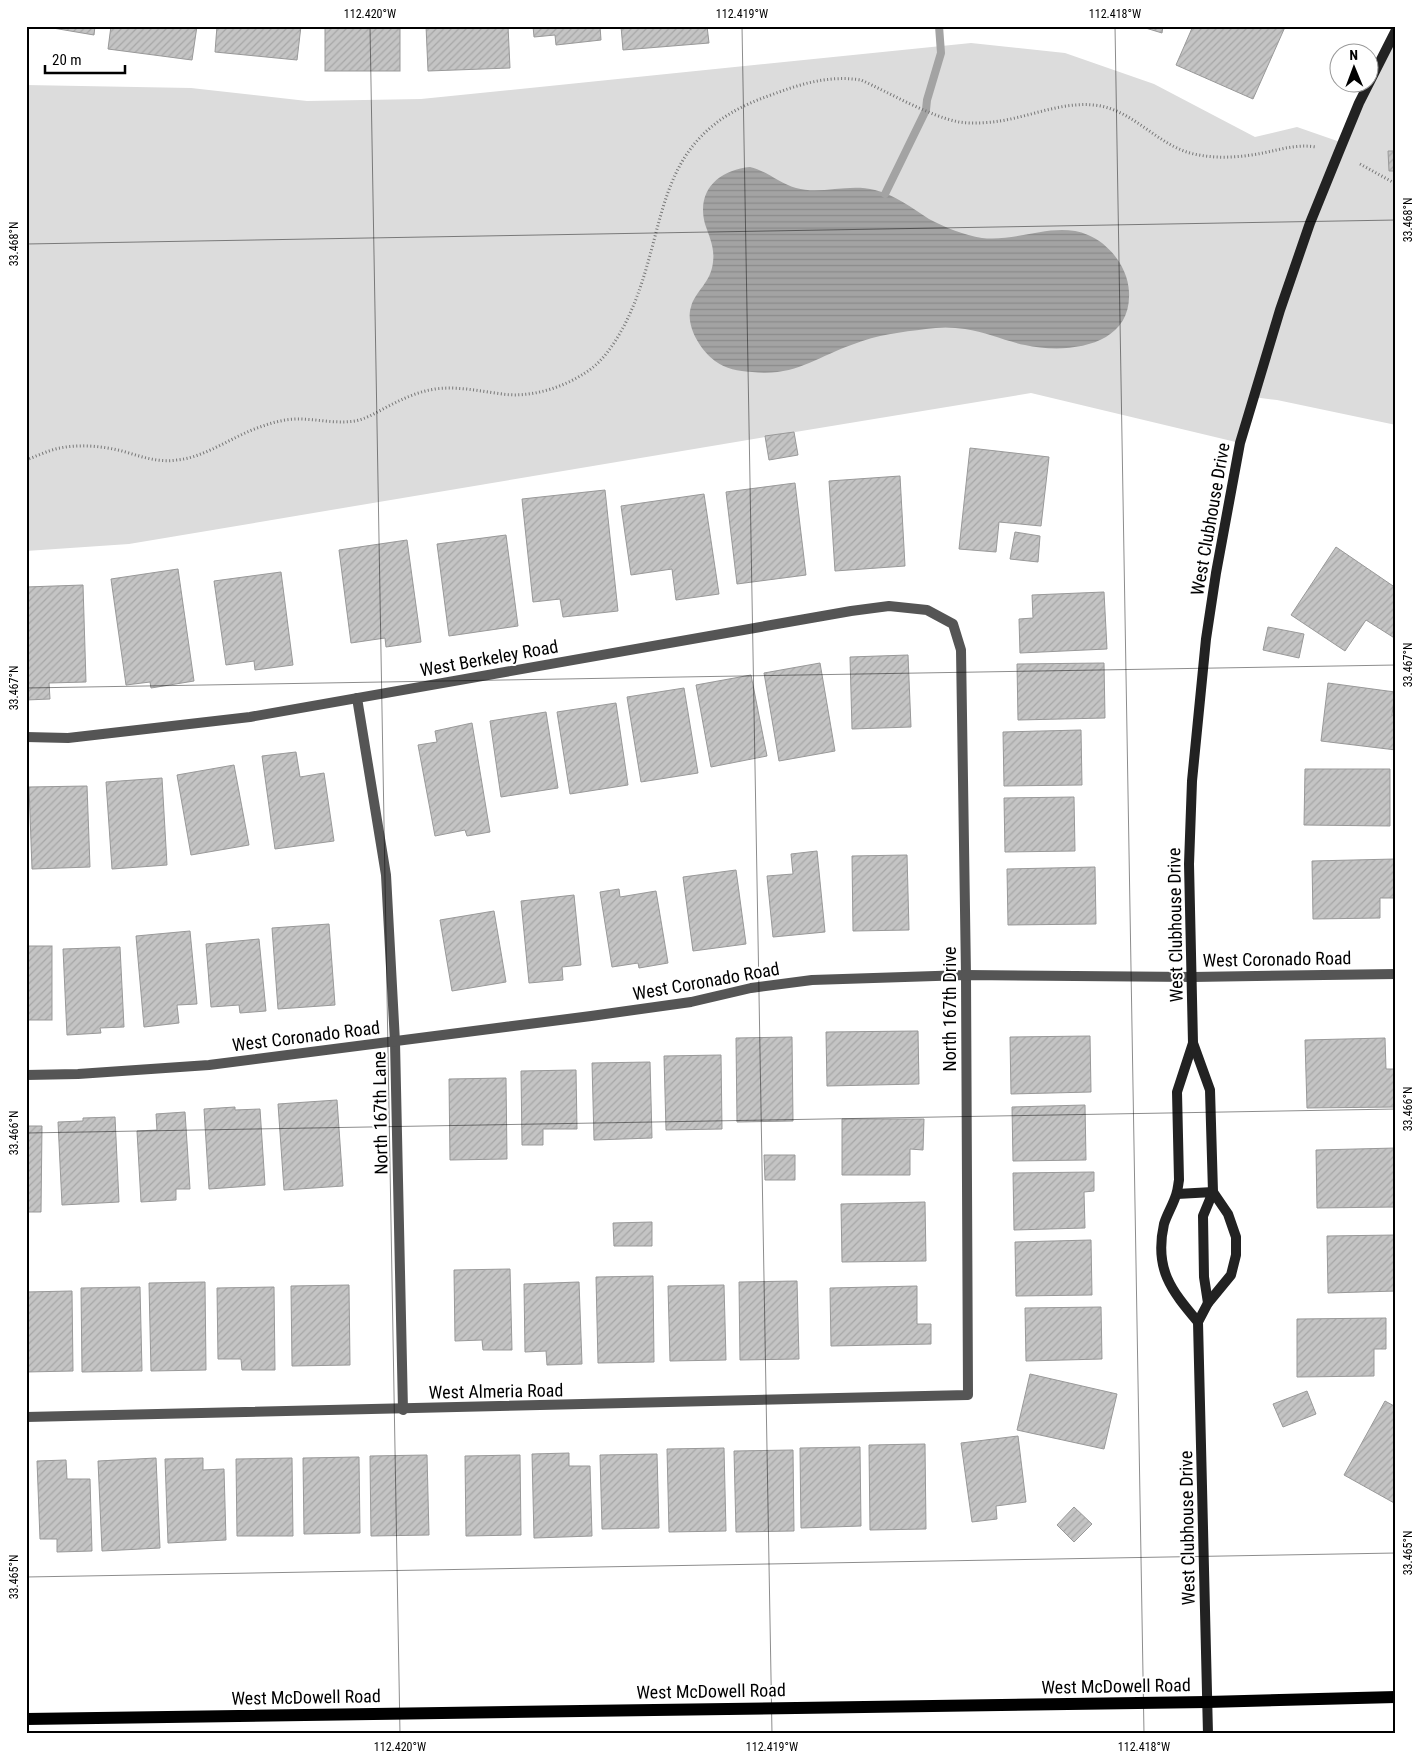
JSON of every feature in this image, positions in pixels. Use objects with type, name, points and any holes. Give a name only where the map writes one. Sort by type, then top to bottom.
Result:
[{"type":"main road","name":"West McDowell Road","points":[[26,1719],[1208,1702],[1396,1697]]},
{"type":"street","name":"West Clubhouse Drive","points":[[1198,1322],[1180,1300],[1165,1277],[1161,1253],[1164,1223],[1177,1194],[1179,1180],[1178,1092],[1193,1043],[1190,864],[1192,781],[1198,709],[1214,583],[1240,443],[1280,310],[1310,224],[1359,103],[1396,30]]},
{"type":"street","name":"West Berkeley Road","points":[[26,737],[68,738],[240,718],[889,606],[927,610],[953,624]]},
{"type":"street","name":"North 167th Drive","points":[[953,624],[961,650],[966,976],[968,1395]]},
{"type":"street","name":"North 167th Lane","points":[[357,698],[386,875],[395,1042],[403,1410]]},
{"type":"street","name":"West Coronado Road","points":[[26,1076],[209,1065],[682,1003],[751,988],[812,980],[966,976],[1192,977],[1396,974]]},
{"type":"street","name":"West Clubhouse Drive","points":[[1193,1043],[1210,1090],[1213,1192],[1203,1216],[1204,1278],[1208,1303]]},
{"type":"street","name":"West Clubhouse Drive","points":[[1208,1734],[1198,1322],[1208,1303],[1230,1275],[1236,1255],[1236,1237],[1228,1214],[1213,1192]]},
{"type":"street","points":[[1177,1194],[1213,1192]]},
{"type":"street","name":"West Almeria Road","points":[[26,1417],[403,1410],[968,1395]]},
{"type":"path","points":[[26,460],[61,448],[88,446],[109,448],[152,460],[180,460],[196,455],[256,428],[278,422],[297,419],[345,422],[361,420],[413,394],[424,391],[462,388],[517,395],[541,392],[577,378],[596,365],[606,355],[617,339],[628,317],[639,291],[657,226],[674,177],[682,160],[693,144],[717,121],[735,109],[757,99],[814,81],[847,78],[861,80],[943,118],[960,122],[1001,120],[1061,106],[1080,104],[1096,106],[1125,114],[1176,148],[1198,155],[1222,158],[1263,153],[1291,146],[1305,145],[1316,147]]},
{"type":"path","points":[[1360,164],[1396,184]]},
{"type":"shaded area","points":[[1396,30],[1396,425],[1277,400],[1253,397],[1240,443],[1031,393],[129,544],[26,551],[26,85],[191,88],[307,101],[421,99],[971,43],[1065,53],[1154,84],[1255,137],[1297,127],[1343,143],[1367,92],[1380,92],[1380,64]]},
{"type":"shaded area","points":[[750,167],[762,171],[790,186],[805,190],[865,188],[882,192],[903,202],[935,222],[975,237],[1010,237],[1063,230],[1088,235],[1104,244],[1121,266],[1128,283],[1127,311],[1120,325],[1108,336],[1093,343],[1076,347],[1041,348],[973,330],[936,328],[871,338],[840,349],[805,365],[781,372],[752,372],[728,368],[715,361],[699,344],[692,329],[690,314],[693,301],[709,276],[713,262],[712,247],[703,212],[707,192],[720,177],[729,172]]},
{"type":"building","points":[[41,26],[95,26],[94,35]]},
{"type":"building","points":[[111,26],[197,26],[192,60],[108,49]]},
{"type":"building","points":[[217,26],[301,26],[297,60],[215,52]]},
{"type":"building","points":[[325,26],[400,26],[400,71],[325,71]]},
{"type":"building","points":[[426,26],[508,26],[510,68],[428,71]]},
{"type":"building","points":[[533,26],[600,26],[601,40],[556,45],[555,35],[534,37]]},
{"type":"building","points":[[621,26],[707,26],[709,43],[623,50]]},
{"type":"building","points":[[1139,26],[1163,26],[1162,33]]},
{"type":"building","points":[[1193,26],[1285,27],[1253,99],[1176,65]]},
{"type":"building","points":[[1388,151],[1396,151],[1396,171],[1389,171]]},
{"type":"building","points":[[794,432],[798,455],[769,460],[765,436]]},
{"type":"building","points":[[970,448],[1049,457],[1041,526],[999,522],[996,552],[959,549]]},
{"type":"building","points":[[900,476],[905,566],[835,571],[829,481]]},
{"type":"building","points":[[795,483],[806,575],[737,584],[726,492]]},
{"type":"building","points":[[605,490],[618,611],[563,617],[560,599],[533,602],[522,499]]},
{"type":"building","points":[[704,494],[719,594],[676,600],[672,569],[631,575],[621,506]]},
{"type":"building","points":[[1015,532],[1040,536],[1038,562],[1010,559]]},
{"type":"building","points":[[506,535],[518,626],[449,636],[437,544]]},
{"type":"building","points":[[407,540],[421,642],[386,647],[385,638],[351,643],[339,550]]},
{"type":"building","points":[[1336,547],[1396,588],[1396,639],[1366,620],[1345,651],[1291,615]]},
{"type":"building","points":[[178,569],[194,681],[151,688],[150,682],[126,685],[111,579]]},
{"type":"building","points":[[281,572],[293,665],[255,670],[254,661],[226,665],[214,581]]},
{"type":"building","points":[[83,585],[86,682],[49,683],[50,699],[26,700],[26,587]]},
{"type":"building","points":[[1104,592],[1107,649],[1020,653],[1019,619],[1033,618],[1032,595]]},
{"type":"building","points":[[1268,627],[1304,634],[1299,658],[1263,650]]},
{"type":"building","points":[[908,655],[911,727],[852,729],[850,657]]},
{"type":"building","points":[[820,663],[835,751],[779,761],[764,673]]},
{"type":"building","points":[[1104,663],[1105,718],[1018,720],[1017,664]]},
{"type":"building","points":[[751,675],[767,756],[711,767],[696,685]]},
{"type":"building","points":[[1328,683],[1395,692],[1392,715],[1396,715],[1396,750],[1321,741]]},
{"type":"building","points":[[684,688],[698,773],[641,782],[627,697]]},
{"type":"building","points":[[616,703],[628,785],[570,794],[557,712]]},
{"type":"building","points":[[546,712],[558,788],[501,797],[490,721]]},
{"type":"building","points":[[472,723],[490,832],[467,836],[465,830],[435,836],[418,745],[437,742],[435,731]]},
{"type":"building","points":[[1081,730],[1082,785],[1004,786],[1003,732]]},
{"type":"building","points":[[296,752],[300,777],[324,773],[334,841],[275,849],[262,756]]},
{"type":"building","points":[[234,765],[249,845],[191,855],[177,775]]},
{"type":"building","points":[[1305,769],[1390,769],[1390,826],[1304,825]]},
{"type":"building","points":[[162,778],[167,865],[112,869],[106,782]]},
{"type":"building","points":[[87,786],[90,867],[32,869],[29,787]]},
{"type":"building","points":[[1074,797],[1075,851],[1005,852],[1004,798]]},
{"type":"building","points":[[817,851],[825,932],[773,937],[767,876],[793,874],[791,854]]},
{"type":"building","points":[[907,855],[909,930],[853,931],[852,856]]},
{"type":"building","points":[[1395,859],[1396,898],[1380,898],[1380,918],[1313,919],[1312,861]]},
{"type":"building","points":[[1095,867],[1096,924],[1008,925],[1007,869]]},
{"type":"building","points":[[736,870],[746,944],[693,951],[683,877]]},
{"type":"building","points":[[619,889],[620,897],[656,891],[668,963],[639,968],[638,963],[612,967],[600,892]]},
{"type":"building","points":[[574,895],[581,965],[562,967],[563,980],[529,983],[521,901]]},
{"type":"building","points":[[494,911],[506,982],[452,991],[440,920]]},
{"type":"building","points":[[329,924],[335,1005],[278,1009],[272,928]]},
{"type":"building","points":[[190,931],[197,1004],[177,1005],[179,1023],[144,1027],[136,936]]},
{"type":"building","points":[[259,939],[266,1011],[240,1013],[239,1005],[211,1007],[206,944]]},
{"type":"building","points":[[26,946],[52,946],[52,1020],[26,1020]]},
{"type":"building","points":[[120,947],[124,1027],[100,1028],[101,1033],[67,1035],[63,949]]},
{"type":"building","points":[[918,1031],[919,1084],[827,1086],[826,1032]]},
{"type":"building","points":[[1090,1036],[1091,1092],[1011,1094],[1010,1037]]},
{"type":"building","points":[[792,1037],[793,1121],[737,1122],[736,1038]]},
{"type":"building","points":[[1385,1038],[1386,1069],[1396,1069],[1396,1107],[1307,1108],[1305,1040]]},
{"type":"building","points":[[721,1055],[722,1129],[666,1130],[664,1056]]},
{"type":"building","points":[[650,1062],[652,1138],[594,1140],[592,1063]]},
{"type":"building","points":[[576,1070],[577,1129],[543,1129],[543,1145],[522,1145],[521,1071]]},
{"type":"building","points":[[506,1078],[507,1159],[450,1160],[449,1079]]},
{"type":"building","points":[[337,1100],[343,1186],[284,1190],[278,1104]]},
{"type":"building","points":[[1085,1105],[1086,1160],[1013,1161],[1012,1107]]},
{"type":"building","points":[[235,1107],[235,1110],[260,1109],[265,1185],[209,1189],[204,1109]]},
{"type":"building","points":[[185,1112],[190,1189],[176,1189],[176,1200],[141,1202],[137,1131],[157,1130],[156,1114]]},
{"type":"building","points":[[115,1117],[119,1202],[62,1205],[58,1122],[83,1121],[83,1118]]},
{"type":"building","points":[[842,1119],[924,1119],[923,1150],[910,1149],[910,1175],[842,1175]]},
{"type":"building","points":[[26,1126],[42,1126],[41,1212],[26,1212]]},
{"type":"building","points":[[1396,1148],[1396,1207],[1317,1208],[1316,1150]]},
{"type":"building","points":[[764,1155],[795,1155],[795,1180],[765,1180]]},
{"type":"building","points":[[1094,1172],[1094,1191],[1084,1192],[1085,1228],[1014,1230],[1013,1173]]},
{"type":"building","points":[[925,1202],[926,1261],[842,1262],[841,1204]]},
{"type":"building","points":[[652,1222],[652,1246],[614,1246],[613,1223]]},
{"type":"building","points":[[1396,1235],[1396,1291],[1328,1293],[1327,1236]]},
{"type":"building","points":[[1091,1240],[1092,1295],[1016,1296],[1015,1242]]},
{"type":"building","points":[[510,1269],[512,1350],[483,1350],[482,1340],[455,1341],[454,1270]]},
{"type":"building","points":[[653,1276],[654,1362],[598,1363],[596,1277]]},
{"type":"building","points":[[797,1281],[799,1359],[740,1360],[739,1282]]},
{"type":"building","points":[[205,1282],[206,1370],[151,1371],[149,1283]]},
{"type":"building","points":[[579,1282],[582,1364],[547,1365],[546,1351],[525,1352],[524,1284]]},
{"type":"building","points":[[349,1285],[350,1365],[292,1366],[291,1286]]},
{"type":"building","points":[[724,1285],[726,1360],[670,1361],[668,1286]]},
{"type":"building","points":[[917,1286],[917,1324],[931,1324],[931,1344],[831,1346],[830,1288]]},
{"type":"building","points":[[140,1287],[142,1371],[82,1372],[81,1288]]},
{"type":"building","points":[[274,1287],[275,1370],[242,1370],[241,1359],[218,1359],[217,1288]]},
{"type":"building","points":[[72,1291],[73,1371],[26,1372],[26,1292]]},
{"type":"building","points":[[1101,1307],[1102,1359],[1026,1361],[1025,1308]]},
{"type":"building","points":[[1386,1318],[1386,1349],[1374,1349],[1374,1376],[1297,1377],[1297,1319]]},
{"type":"building","points":[[1030,1374],[1117,1394],[1104,1449],[1017,1430]]},
{"type":"building","points":[[1307,1391],[1316,1414],[1283,1427],[1273,1404]]},
{"type":"building","points":[[1385,1401],[1396,1407],[1396,1504],[1344,1475]]},
{"type":"building","points":[[1018,1436],[1026,1502],[996,1506],[997,1519],[972,1522],[961,1443]]},
{"type":"building","points":[[925,1444],[926,1529],[870,1530],[869,1445]]},
{"type":"building","points":[[860,1447],[861,1526],[801,1528],[800,1448]]},
{"type":"building","points":[[724,1448],[726,1531],[669,1532],[667,1449]]},
{"type":"building","points":[[793,1450],[794,1531],[736,1532],[734,1451]]},
{"type":"building","points":[[569,1453],[569,1466],[590,1466],[592,1536],[534,1538],[532,1454]]},
{"type":"building","points":[[657,1454],[659,1528],[602,1529],[600,1455]]},
{"type":"building","points":[[427,1455],[429,1535],[371,1536],[370,1456]]},
{"type":"building","points":[[520,1455],[521,1535],[466,1536],[465,1456]]},
{"type":"building","points":[[359,1457],[360,1533],[304,1534],[303,1458]]},
{"type":"building","points":[[156,1458],[160,1548],[102,1551],[98,1461]]},
{"type":"building","points":[[203,1458],[203,1470],[224,1469],[226,1540],[168,1543],[165,1459]]},
{"type":"building","points":[[292,1458],[293,1536],[237,1536],[236,1459]]},
{"type":"building","points":[[66,1460],[67,1479],[90,1479],[92,1551],[57,1552],[57,1539],[40,1539],[37,1461]]},
{"type":"building","points":[[1074,1507],[1092,1524],[1074,1542],[1057,1525]]},
{"type":"waterway","points":[[885,194],[926,110],[927,100],[941,53],[939,26]]}]
